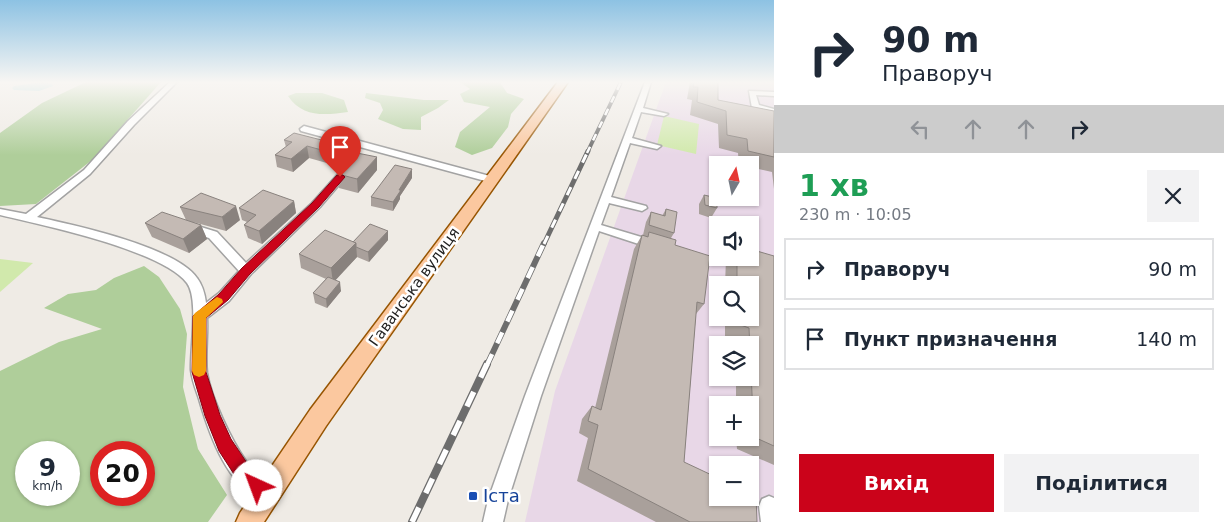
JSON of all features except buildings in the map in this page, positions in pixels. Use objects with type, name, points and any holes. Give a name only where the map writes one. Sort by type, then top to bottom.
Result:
[{"type":"main road","name":"Гаванська вулиця","points":[[249,522],[318,418],[546,106]]},
{"type":"street","points":[[28,218],[87,172],[148,106]]},
{"type":"street","points":[[759,106],[774,111]]},
{"type":"street","points":[[493,522],[502,486],[533,396],[638,109],[664,114]]},
{"type":"street","points":[[304,129],[493,180]]},
{"type":"street","points":[[626,139],[657,146]]},
{"type":"street","points":[[200,316],[224,297],[246,271],[316,205],[352,164]]},
{"type":"street","points":[[604,198],[642,208]]},
{"type":"street","points":[[0,212],[121,244],[173,264],[192,280],[197,289],[200,316],[199,372],[212,416],[225,445],[247,478],[267,494]]},
{"type":"street","points":[[180,224],[213,235],[246,271]]},
{"type":"street","points":[[594,226],[663,248]]},
{"type":"shaded area","points":[[657,106],[774,106],[774,522],[525,522],[555,391]]},
{"type":"green space","points":[[37,106],[139,106],[92,160],[36,204],[0,206],[0,133]]},
{"type":"green space","points":[[298,106],[346,106],[348,112],[323,114],[308,112]]},
{"type":"green space","points":[[381,106],[440,106],[421,117],[421,130],[403,129],[378,119],[383,110]]},
{"type":"green space","points":[[487,106],[518,106],[511,114],[508,127],[492,148],[472,155],[455,147],[460,132],[490,107]]},
{"type":"green space","points":[[664,116],[699,124],[696,154],[657,145]]},
{"type":"green space","points":[[0,259],[33,263],[0,292]]},
{"type":"green space","points":[[144,266],[159,277],[180,309],[187,334],[183,387],[198,449],[227,495],[208,522],[0,522],[0,371],[59,342],[102,329],[44,308],[68,294],[96,290],[114,278]]},
{"type":"railway","points":[[587,153],[609,106]]},
{"type":"railway","points":[[544,244],[588,151]]},
{"type":"railway","points":[[487,365],[544,243]]},
{"type":"railway","points":[[412,522],[487,364]]},
{"type":"slow traffic","points":[[199,371],[200,316],[217,302]]},
{"type":"place","name":"Іста","points":[[473,496]]},
{"type":"route","points":[[257,486],[247,478],[225,445],[212,416],[199,372],[200,316],[224,297],[246,271],[316,205],[340,177]]}]
